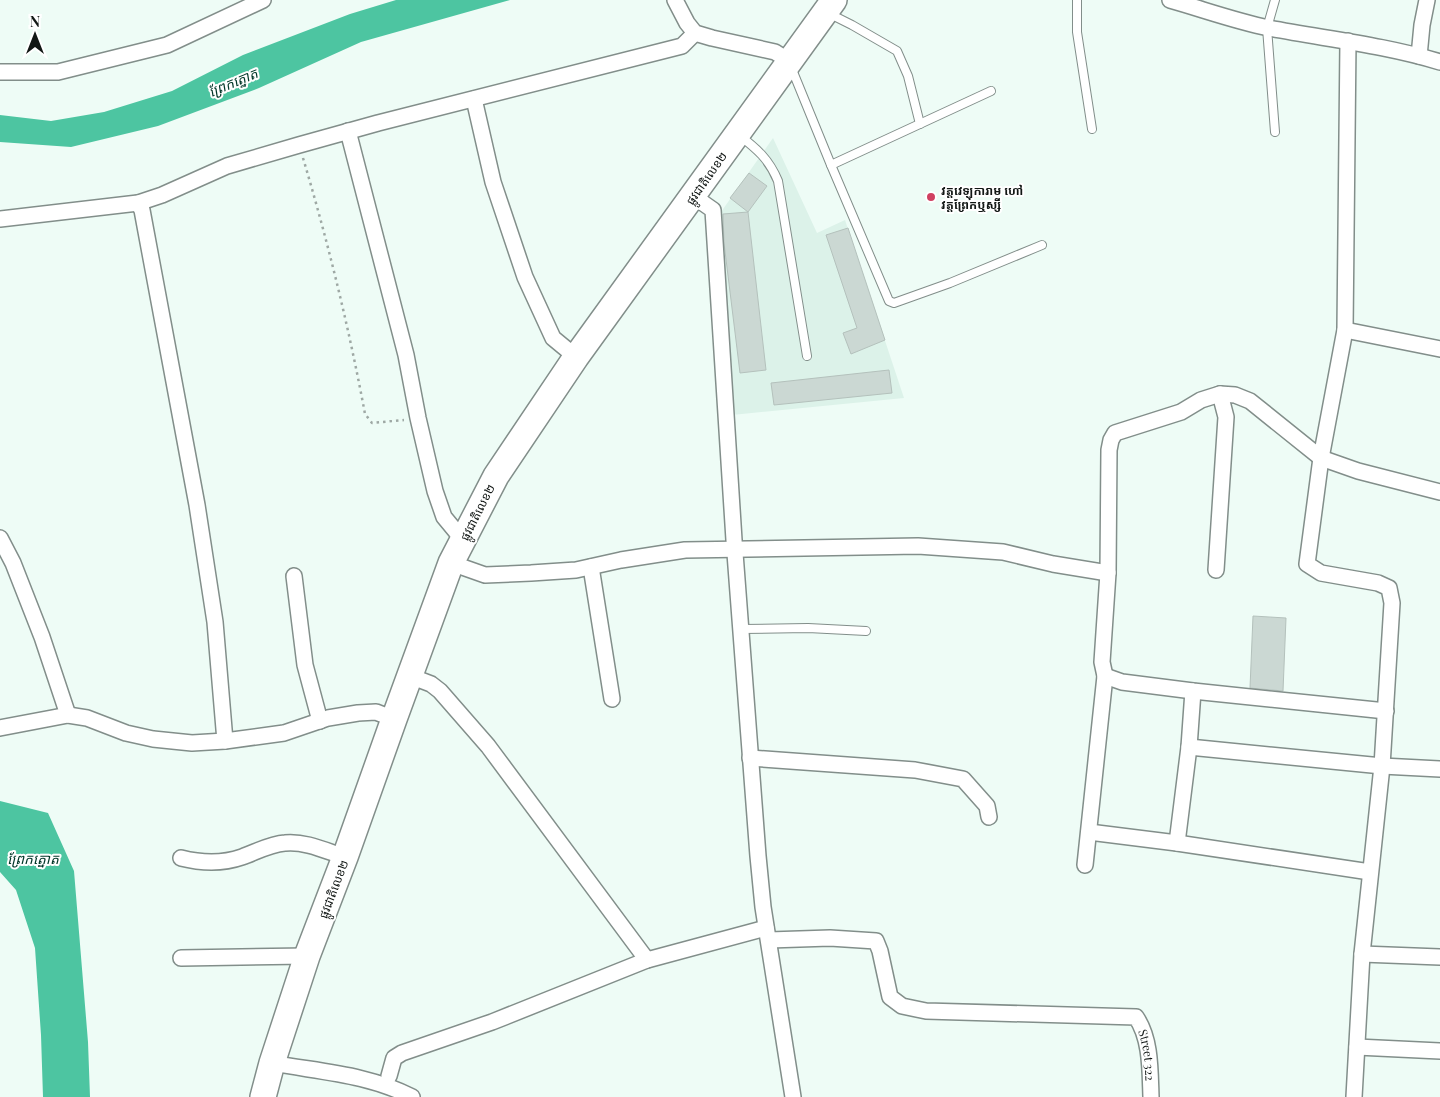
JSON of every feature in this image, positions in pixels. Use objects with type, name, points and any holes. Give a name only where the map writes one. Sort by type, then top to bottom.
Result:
[{"type":"highway","name":"ផ្លូវជាតិលេខ២","points":[[263,1097],[272,1063],[307,956],[452,563],[496,476],[576,357],[830,6]]},
{"type":"street","points":[[0,72],[58,72],[167,45],[263,0]]},
{"type":"street","points":[[675,0],[687,23],[695,33],[775,52],[789,61]]},
{"type":"street","points":[[1170,0],[1267,28],[1348,41],[1440,62]]},
{"type":"street","points":[[1419,56],[1427,0]]},
{"type":"street","points":[[0,219],[138,203],[162,195],[227,166],[348,131],[682,46],[695,33]]},
{"type":"street","points":[[1348,41],[1345,330],[1321,458],[1307,564],[1321,573],[1378,583],[1388,588],[1392,602],[1382,766],[1362,954],[1354,1097]]},
{"type":"street","points":[[474,98],[493,182],[525,277],[553,338],[576,357]]},
{"type":"street","points":[[348,131],[406,355],[435,491],[444,517],[463,540]]},
{"type":"street","points":[[693,196],[713,210],[735,548],[758,856],[793,1097]]},
{"type":"street","points":[[138,203],[142,210],[198,514],[215,622],[225,741]]},
{"type":"street","points":[[1345,330],[1440,349]]},
{"type":"street","points":[[1216,570],[1226,417],[1220,394]]},
{"type":"street","points":[[1086,865],[1105,676],[1102,662],[1108,573],[1109,450],[1115,433],[1180,412],[1201,400],[1220,394],[1235,395],[1250,401],[1321,458],[1358,471],[1440,492]]},
{"type":"street","points":[[0,538],[6,566],[42,637],[68,715]]},
{"type":"street","points":[[452,563],[485,575],[576,570],[685,550],[918,546],[1003,552],[1108,573]]},
{"type":"street","points":[[591,567],[612,699]]},
{"type":"street","points":[[294,576],[305,664],[320,721]]},
{"type":"street","points":[[410,676],[431,684],[440,691],[488,746],[647,960]]},
{"type":"street","points":[[1105,676],[1122,682],[1193,691],[1386,711]]},
{"type":"street","points":[[1177,843],[1189,746],[1193,691]]},
{"type":"street","points":[[0,728],[68,715],[87,718],[126,733],[153,739],[192,743],[225,741],[284,733],[320,721],[358,713],[376,712],[394,719]]},
{"type":"street","points":[[1189,746],[1382,766],[1440,770]]},
{"type":"street","points":[[750,758],[915,770],[963,778],[987,806],[990,817]]},
{"type":"street","points":[[1089,832],[1177,843],[1370,872]]},
{"type":"street","points":[[181,858],[195,862],[227,862],[270,846],[285,843],[302,843],[345,856]]},
{"type":"street","points":[[389,1076],[394,1058],[402,1053],[492,1022],[647,960],[768,934]]},
{"type":"street","name":"Street 322","points":[[768,934],[876,941],[880,950],[890,997],[902,1006],[926,1011],[1136,1017],[1144,1028],[1151,1097]]},
{"type":"street","points":[[1362,954],[1440,957]]},
{"type":"street","points":[[181,958],[307,956]]},
{"type":"street","points":[[1357,1047],[1440,1051]]},
{"type":"street","points":[[272,1063],[367,1079],[387,1085],[412,1097]]},
{"type":"lane","points":[[1077,0],[1077,32],[1092,129]]},
{"type":"lane","points":[[1275,0],[1267,28],[1275,132]]},
{"type":"lane","points":[[830,6],[852,25],[896,51],[908,76],[920,124]]},
{"type":"lane","points":[[789,61],[830,164],[889,301],[894,303],[950,283],[1042,245]]},
{"type":"lane","points":[[830,164],[991,92]]},
{"type":"lane","points":[[737,133],[761,152],[778,181],[807,356]]},
{"type":"lane","points":[[741,629],[808,628],[866,631]]},
{"type":"path","points":[[300,145],[319,210],[338,287],[365,414],[372,423],[418,418]]},
{"type":"shaded area","points":[[773,138],[817,233],[845,220],[904,398],[732,415],[721,212]]},
{"type":"water","name":"ព្រែកត្នោត","points":[[396,0],[510,0],[361,42],[259,88],[158,126],[71,147],[0,142],[0,115],[51,121],[104,112],[172,91],[243,55],[350,14]]},
{"type":"water","name":"ព្រែកត្នោត","points":[[0,801],[48,813],[74,871],[88,1042],[90,1097],[43,1097],[35,948],[16,890],[0,872]]},
{"type":"building","points":[[749,173],[767,186],[748,212],[730,198]]},
{"type":"building","points":[[748,212],[766,370],[740,373],[724,243],[723,214]]},
{"type":"building","points":[[848,228],[885,340],[851,354],[843,333],[857,328],[826,235]]},
{"type":"building","points":[[889,370],[892,393],[774,405],[771,383]]},
{"type":"building","points":[[1253,616],[1286,618],[1283,691],[1250,688]]},
{"type":"place","name":"វត្តវេឡុការាម ហៅ វត្តព្រែកឬស្សី","points":[[931,197]]}]
